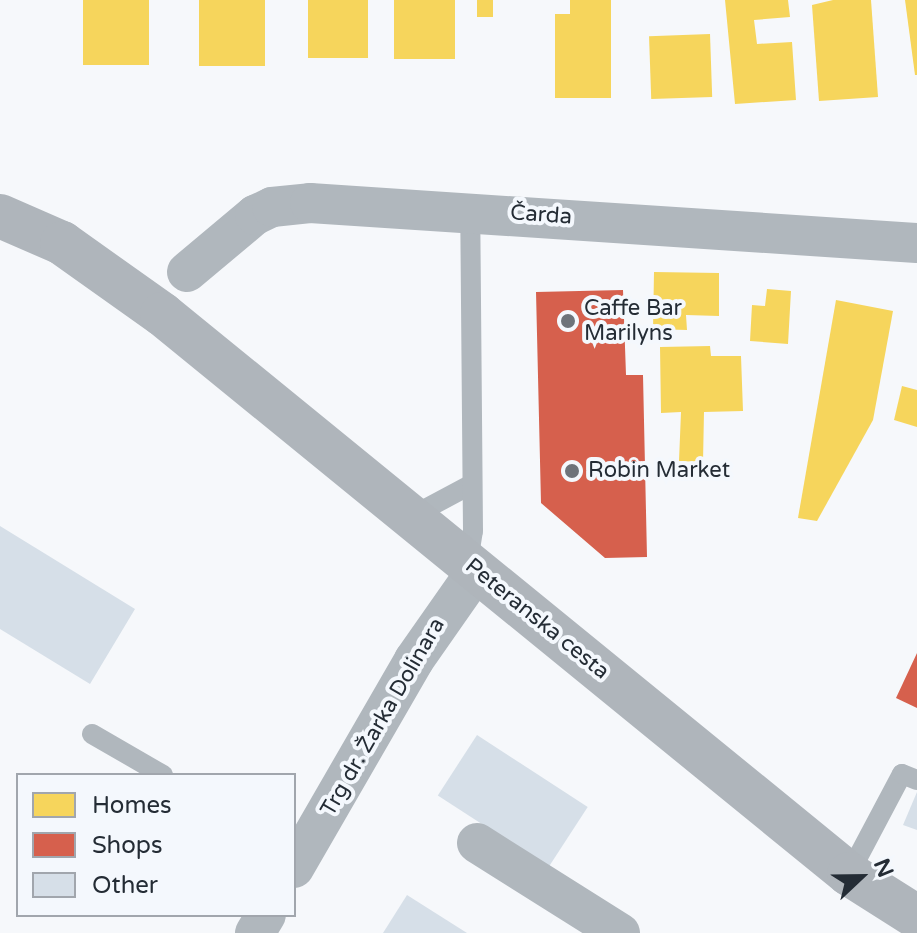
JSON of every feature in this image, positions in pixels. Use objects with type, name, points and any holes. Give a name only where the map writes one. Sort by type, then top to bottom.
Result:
[{"type":"main road","name":"Peteranska cesta","points":[[0,216],[62,243],[162,314],[849,874],[917,917]]},
{"type":"street","name":"Čarda","points":[[187,272],[239,227],[272,207],[310,203],[470,210],[917,243]]},
{"type":"street","name":"Trg dr. Žarka Dolinara","points":[[297,858],[472,566]]},
{"type":"street","points":[[477,843],[620,933]]},
{"type":"lane","points":[[470,210],[472,566]]},
{"type":"lane","points":[[412,516],[472,484]]},
{"type":"lane","points":[[92,734],[160,773]]},
{"type":"lane","points":[[849,874],[902,774],[917,780]]},
{"type":"building: Homes","points":[[83,0],[149,0],[149,65],[83,65]]},
{"type":"building: Homes","points":[[199,0],[265,0],[265,66],[199,66]]},
{"type":"building: Homes","points":[[308,0],[368,0],[368,58],[308,58]]},
{"type":"building: Homes","points":[[394,0],[455,0],[455,59],[394,59]]},
{"type":"building: Homes","points":[[477,0],[493,0],[493,17],[477,17]]},
{"type":"building: Homes","points":[[570,0],[611,0],[611,98],[555,98],[555,14],[570,14]]},
{"type":"building: Homes","points":[[725,0],[788,0],[790,17],[754,20],[757,44],[792,42],[796,100],[735,104]]},
{"type":"building: Homes","points":[[833,0],[871,0],[878,97],[819,101],[812,5]]},
{"type":"building: Homes","points":[[905,0],[917,0],[917,75],[915,75]]},
{"type":"building: Homes","points":[[710,34],[712,97],[651,99],[649,36]]},
{"type":"building: Homes","points":[[654,272],[719,273],[719,316],[686,315],[687,330],[653,329]]},
{"type":"building: Homes","points":[[767,289],[791,291],[788,344],[750,341],[752,305],[765,306]]},
{"type":"building: Homes","points":[[836,300],[893,311],[873,420],[817,521],[798,518]]},
{"type":"building: Homes","points":[[710,346],[711,356],[741,356],[743,411],[704,412],[703,462],[679,461],[681,412],[661,413],[660,347]]},
{"type":"building: Homes","points":[[902,386],[917,390],[917,427],[894,420]]},
{"type":"building: Shops","points":[[623,290],[626,375],[643,375],[647,557],[605,558],[541,503],[536,292]]},
{"type":"building: Shops","points":[[917,653],[917,708],[896,698]]},
{"type":"building: Other","points":[[0,526],[135,609],[90,684],[0,629]]},
{"type":"building: Other","points":[[477,735],[588,807],[548,867],[438,795]]},
{"type":"building: Other","points":[[917,792],[917,830],[903,825]]},
{"type":"building: Other","points":[[407,895],[467,933],[383,933]]},
{"type":"place","name":"Caffe Bar Marilyns","points":[[568,321]]},
{"type":"place","name":"Robin Market","points":[[572,471]]}]
